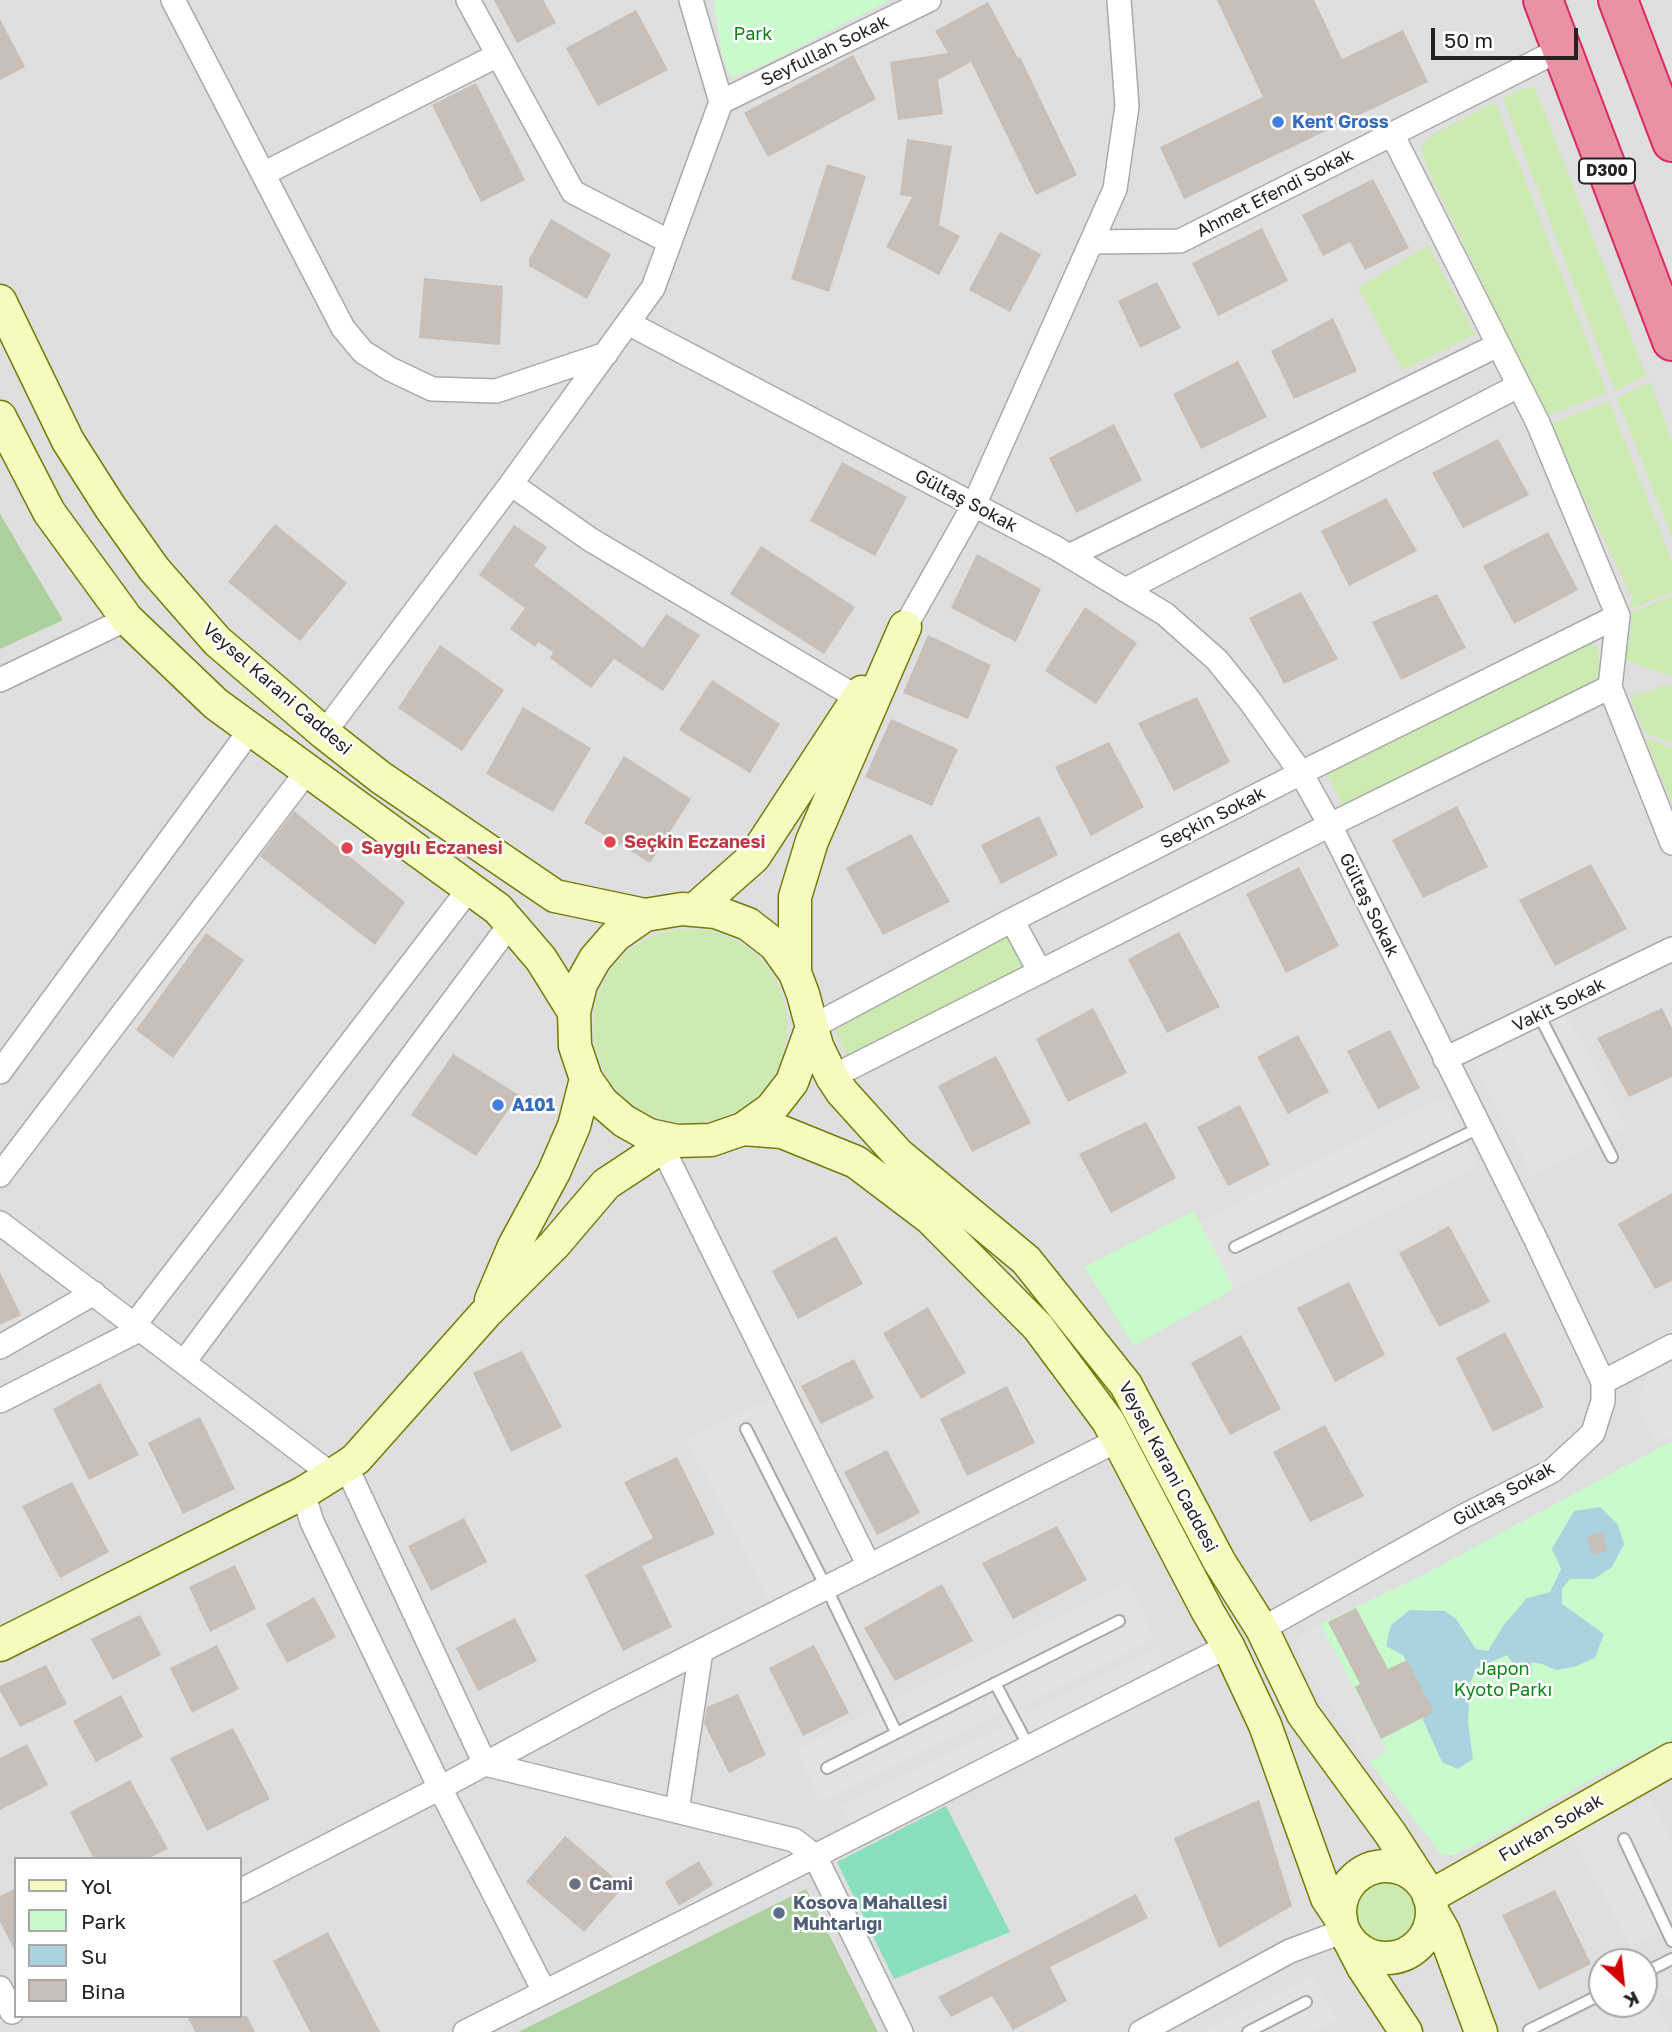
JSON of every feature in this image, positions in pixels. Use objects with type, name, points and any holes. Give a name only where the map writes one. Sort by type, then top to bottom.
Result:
[{"type":"highway","name":"D300","points":[[1543,0],[1672,341]]},
{"type":"highway","points":[[1618,0],[1672,142]]},
{"type":"main road","name":"Veysel Karani Caddesi","points":[[0,301],[68,441],[154,569],[216,641],[324,733],[380,776],[555,896],[645,915]]},
{"type":"main road","points":[[0,417],[49,512],[127,619],[216,704],[498,909],[541,959],[575,1012]]},
{"type":"main road","points":[[694,910],[754,857],[905,626]]},
{"type":"main road","points":[[795,972],[795,897],[812,841],[905,626]]},
{"type":"main road","points":[[0,1645],[303,1493],[339,1471],[356,1459],[485,1314],[554,1245],[606,1184],[669,1144],[711,1140],[743,1129],[772,1110],[792,1082],[812,1027],[803,994],[795,972],[775,945],[748,924],[716,912],[682,909],[645,915],[615,936],[595,959],[581,984],[575,1012],[575,1046],[586,1079],[602,1102],[624,1121],[669,1144]]},
{"type":"main road","name":"Veysel Karani Caddesi","points":[[812,1027],[817,1046],[832,1077],[898,1154],[1026,1261],[1126,1385],[1219,1561],[1262,1629],[1303,1714],[1390,1833],[1428,1897],[1444,1931],[1481,2032]]},
{"type":"main road","points":[[485,1314],[514,1246],[574,1126],[586,1079]]},
{"type":"main road","name":"Veysel Karani Caddesi","points":[[743,1129],[782,1132],[856,1163],[930,1218],[1038,1327],[1108,1421],[1228,1646],[1265,1726],[1326,1898],[1363,1967],[1406,2032]]},
{"type":"main road","name":"Furkan Sokak","points":[[1428,1897],[1672,1759]]},
{"type":"main road","points":[[1372,1868],[1400,1868],[1413,1874],[1428,1897],[1430,1925],[1424,1938],[1413,1949],[1400,1955],[1386,1958],[1358,1949],[1344,1929],[1342,1897],[1349,1884],[1372,1868]]},
{"type":"street","points":[[173,0],[344,328],[363,352],[390,369],[432,389],[496,391],[606,354]]},
{"type":"street","points":[[468,0],[573,192],[670,242]]},
{"type":"street","points":[[324,733],[511,484],[653,288],[721,102],[691,0]]},
{"type":"street","name":"Seyfullah Sokak","points":[[721,102],[929,0]]},
{"type":"street","points":[[905,626],[974,505],[1115,189],[1127,106],[1119,0]]},
{"type":"street","name":"Ahmet Efendi Sokak","points":[[1091,242],[1180,241],[1561,50]]},
{"type":"street","points":[[263,174],[498,55]]},
{"type":"street","points":[[1392,134],[1538,424],[1618,616],[1611,687],[1672,843]]},
{"type":"street","name":"Gültaş Sokak","points":[[628,323],[1069,556],[1164,614],[1217,660],[1301,773],[1330,825],[1536,1240],[1603,1382],[1604,1401],[1593,1433],[1552,1471],[1460,1518],[1262,1629]]},
{"type":"street","points":[[1069,556],[1498,345]]},
{"type":"street","points":[[1125,590],[1518,386]]},
{"type":"street","points":[[511,484],[591,540],[858,698]]},
{"type":"street","name":"Seçkin Sokak","points":[[812,1027],[1012,920],[1618,616]]},
{"type":"street","points":[[0,680],[127,619]]},
{"type":"street","points":[[832,1077],[1330,825],[1611,687]]},
{"type":"street","points":[[0,1072],[251,729]]},
{"type":"street","points":[[0,1175],[308,770]]},
{"type":"street","points":[[0,1401],[138,1327],[469,889]]},
{"type":"street","points":[[1012,920],[1040,972]]},
{"type":"street","points":[[184,1362],[511,923]]},
{"type":"street","name":"Vakit Sokak","points":[[1445,1059],[1672,949]]},
{"type":"street","points":[[669,1144],[869,1566]]},
{"type":"street","points":[[0,1223],[184,1362],[339,1471],[485,1764],[794,1840],[815,1856],[901,2032]]},
{"type":"street","points":[[0,1347],[94,1293]]},
{"type":"street","points":[[1603,1382],[1672,1346]]},
{"type":"street","points":[[242,1890],[701,1651],[1118,1440]]},
{"type":"street","points":[[303,1493],[312,1522],[440,1788],[544,1991]]},
{"type":"street","points":[[465,2032],[1228,1646]]},
{"type":"street","points":[[677,1811],[701,1651]]},
{"type":"street","points":[[1141,2032],[1290,1951],[1344,1929]]},
{"type":"street","points":[[0,1988],[9,2013]]},
{"type":"lane","points":[[1539,1015],[1612,1157]]},
{"type":"lane","points":[[1235,1247],[1479,1128]]},
{"type":"lane","points":[[746,1429],[896,1732]]},
{"type":"lane","points":[[827,1768],[1119,1621]]},
{"type":"lane","points":[[995,1683],[1029,1746]]},
{"type":"lane","points":[[1624,1839],[1672,1941]]},
{"type":"lane","points":[[1248,2032],[1306,2001]]},
{"type":"lane","points":[[1529,2030],[1588,2001]]},
{"type":"shaded area","points":[[0,0],[1672,0],[1672,2032],[0,2032]]},
{"type":"shaded area","points":[[1567,1013],[1626,1128],[1532,1176],[1473,1061]]},
{"type":"shaded area","points":[[1444,1097],[1479,1166],[1234,1289],[1200,1221]]},
{"type":"shaded area","points":[[1672,1360],[1672,1436],[1657,1444],[1640,1410],[1642,1387],[1650,1370]]},
{"type":"shaded area","points":[[772,1399],[855,1560],[768,1599],[686,1438]]},
{"type":"shaded area","points":[[1129,1580],[1155,1638],[1023,1705],[1027,1712],[1158,1647],[1166,1665],[851,1825],[840,1807],[1003,1727],[997,1714],[820,1802],[796,1750]]},
{"type":"shaded area","points":[[1320,1624],[1387,1751],[1369,1762],[1305,1670],[1296,1649],[1299,1637]]},
{"type":"shaded area","points":[[1650,1796],[1672,1839],[1672,1925],[1629,1946],[1572,1835]]},
{"type":"shaded area","points":[[1672,1969],[1672,1996],[1658,2003],[1658,1976]]},
{"type":"shaded area","points":[[1313,1976],[1338,2019],[1312,2032],[1201,2032]]},
{"type":"shaded area","points":[[1658,2006],[1672,2032],[1547,2032],[1588,2011],[1588,2018],[1658,2018]]},
{"type":"green space","name":"Park","points":[[716,0],[890,0],[755,69],[731,78],[722,55],[714,3]]},
{"type":"green space","points":[[1526,88],[1535,88],[1646,375],[1615,391],[1503,98]]},
{"type":"green space","points":[[1495,102],[1607,393],[1546,416],[1422,153],[1423,145],[1430,136]]},
{"type":"green space","points":[[1428,245],[1475,334],[1403,370],[1358,288]]},
{"type":"green space","points":[[1650,382],[1672,440],[1672,537],[1617,398]]},
{"type":"green space","points":[[1609,401],[1672,562],[1672,592],[1630,609],[1632,597],[1549,425]]},
{"type":"green space","points":[[0,514],[63,620],[0,649]]},
{"type":"green space","points":[[1672,596],[1672,676],[1624,660],[1632,612]]},
{"type":"green space","points":[[1591,643],[1598,648],[1599,681],[1347,812],[1326,772]]},
{"type":"green space","points":[[1663,685],[1672,686],[1672,743],[1644,732],[1630,696],[1649,692]]},
{"type":"green space","points":[[1645,737],[1672,748],[1672,804]]},
{"type":"green space","points":[[690,929],[727,937],[744,945],[758,958],[771,972],[779,989],[787,1026],[779,1063],[771,1080],[758,1094],[744,1107],[727,1115],[690,1123],[653,1115],[636,1107],[622,1094],[609,1080],[601,1063],[593,1026],[601,989],[609,972],[622,958],[636,945],[653,937]]},
{"type":"green space","points":[[1008,932],[1029,971],[851,1064],[831,1021]]},
{"type":"green space","points":[[1194,1211],[1234,1289],[1134,1346],[1084,1267]]},
{"type":"green space","name":"Japon Kyoto Parkı","points":[[1672,1441],[1672,1739],[1597,1776],[1500,1833],[1454,1855],[1442,1855],[1369,1762],[1387,1751],[1320,1624],[1421,1576]]},
{"type":"green space","points":[[946,1806],[1010,1932],[894,1979],[837,1862]]},
{"type":"green space","points":[[1387,1883],[1404,1888],[1412,1896],[1417,1913],[1412,1930],[1404,1938],[1387,1943],[1370,1938],[1362,1930],[1357,1913],[1362,1896],[1370,1888]]},
{"type":"green space","points":[[806,1889],[878,2032],[518,2032]]},
{"type":"water","points":[[1600,1507],[1618,1525],[1624,1544],[1612,1567],[1594,1579],[1570,1579],[1562,1589],[1562,1604],[1604,1634],[1595,1658],[1574,1667],[1556,1670],[1531,1662],[1532,1675],[1518,1670],[1507,1655],[1477,1668],[1470,1683],[1468,1722],[1473,1759],[1458,1769],[1442,1762],[1423,1720],[1428,1701],[1403,1655],[1386,1646],[1391,1625],[1410,1610],[1445,1611],[1456,1619],[1476,1649],[1488,1651],[1503,1626],[1527,1598],[1550,1592],[1561,1569],[1552,1549],[1574,1511]]},
{"type":"building","points":[[494,0],[543,0],[556,23],[517,43]]},
{"type":"building","name":"Kent Gross","points":[[1217,0],[1314,0],[1342,59],[1403,30],[1428,82],[1184,199],[1160,147],[1263,97]]},
{"type":"building","points":[[988,2],[1018,58],[1020,57],[1077,175],[1036,195],[971,62],[938,80],[943,114],[898,120],[890,62],[948,53],[935,31]]},
{"type":"building","points":[[636,10],[668,70],[598,106],[566,48]]},
{"type":"building","points":[[0,19],[25,67],[0,80]]},
{"type":"building","points":[[853,55],[876,99],[768,157],[744,113]]},
{"type":"building","points":[[476,83],[525,180],[481,202],[432,105]]},
{"type":"building","points":[[907,139],[952,146],[939,225],[960,236],[939,275],[886,247],[912,197],[900,195]]},
{"type":"building","points":[[827,164],[866,176],[829,292],[791,279]]},
{"type":"building","points":[[1373,179],[1409,248],[1365,270],[1350,242],[1323,256],[1302,215]]},
{"type":"building","points":[[551,219],[611,254],[587,299],[529,266],[529,259]]},
{"type":"building","points":[[1262,228],[1288,281],[1218,316],[1192,263]]},
{"type":"building","points":[[1000,232],[1041,254],[1010,312],[969,290]]},
{"type":"building","points":[[424,278],[503,286],[500,345],[419,338]]},
{"type":"building","points":[[1157,282],[1181,328],[1140,348],[1118,301]]},
{"type":"building","points":[[1333,318],[1357,371],[1294,399],[1271,351]]},
{"type":"building","points":[[1238,361],[1267,417],[1201,449],[1173,394]]},
{"type":"building","points":[[1114,424],[1142,480],[1076,513],[1049,458]]},
{"type":"building","points":[[1498,439],[1529,495],[1463,528],[1432,473]]},
{"type":"building","points":[[842,462],[907,497],[875,556],[810,521]]},
{"type":"building","points":[[1386,498],[1417,551],[1349,586],[1321,531]]},
{"type":"building","points":[[275,524],[347,583],[300,641],[228,582]]},
{"type":"building","points":[[514,525],[547,547],[534,566],[643,648],[666,614],[700,635],[663,691],[614,659],[591,688],[550,658],[553,652],[538,642],[535,647],[510,629],[525,608],[479,575]]},
{"type":"building","points":[[1548,532],[1578,590],[1514,624],[1483,566]]},
{"type":"building","points":[[761,546],[855,607],[824,654],[730,594]]},
{"type":"building","points":[[977,554],[1041,589],[1016,642],[951,608]]},
{"type":"building","points":[[1301,592],[1338,659],[1284,684],[1249,618]]},
{"type":"building","points":[[1437,594],[1466,648],[1401,680],[1372,622]]},
{"type":"building","points":[[1085,607],[1137,643],[1096,704],[1045,671]]},
{"type":"building","points":[[928,635],[991,665],[968,719],[903,693]]},
{"type":"building","points":[[440,645],[504,690],[462,751],[398,708]]},
{"type":"building","points":[[712,680],[780,724],[750,773],[679,730]]},
{"type":"building","points":[[1197,697],[1230,762],[1174,791],[1138,723]]},
{"type":"building","points":[[523,707],[591,748],[553,812],[486,774]]},
{"type":"building","points":[[891,719],[958,749],[932,806],[865,777]]},
{"type":"building","points":[[1109,742],[1144,807],[1091,836],[1055,767]]},
{"type":"building","points":[[624,756],[691,799],[650,863],[584,823]]},
{"type":"building","points":[[1457,806],[1488,867],[1423,898],[1392,840]]},
{"type":"building","points":[[294,811],[405,902],[375,945],[260,856]]},
{"type":"building","points":[[1039,816],[1058,855],[1001,884],[981,845]]},
{"type":"building","points":[[911,834],[950,902],[883,935],[846,868]]},
{"type":"building","points":[[1591,864],[1627,929],[1555,966],[1519,900]]},
{"type":"building","points":[[1299,867],[1339,946],[1286,973],[1246,894]]},
{"type":"building","points":[[1179,932],[1220,1007],[1167,1033],[1128,959]]},
{"type":"building","points":[[206,933],[244,960],[173,1058],[136,1030]]},
{"type":"building","points":[[1093,1008],[1127,1073],[1068,1102],[1036,1039]]},
{"type":"building","points":[[1662,1008],[1672,1028],[1672,1077],[1629,1097],[1597,1038]]},
{"type":"building","points":[[1390,1030],[1420,1088],[1378,1109],[1347,1051]]},
{"type":"building","points":[[1298,1035],[1329,1092],[1288,1114],[1257,1057]]},
{"type":"building","points":[[453,1054],[519,1095],[476,1156],[411,1115]]},
{"type":"building","points":[[996,1056],[1031,1123],[972,1152],[938,1086]]},
{"type":"building","points":[[1240,1105],[1270,1165],[1228,1186],[1197,1127]]},
{"type":"building","points":[[1146,1122],[1176,1178],[1111,1213],[1079,1154]]},
{"type":"building","points":[[1672,1193],[1672,1281],[1655,1289],[1618,1224]]},
{"type":"building","points":[[1449,1226],[1490,1302],[1439,1327],[1399,1253]]},
{"type":"building","points":[[836,1236],[863,1284],[798,1319],[772,1271]]},
{"type":"building","points":[[0,1272],[21,1315],[0,1325]]},
{"type":"building","points":[[1349,1282],[1385,1355],[1335,1382],[1297,1308]]},
{"type":"building","points":[[928,1307],[966,1373],[921,1399],[883,1333]]},
{"type":"building","points":[[1505,1332],[1544,1407],[1493,1432],[1456,1358]]},
{"type":"building","points":[[1241,1335],[1281,1409],[1230,1435],[1191,1363]]},
{"type":"building","points":[[522,1351],[562,1427],[511,1452],[473,1373]]},
{"type":"building","points":[[854,1359],[874,1398],[821,1424],[801,1386]]},
{"type":"building","points":[[100,1383],[139,1455],[89,1480],[53,1409]]},
{"type":"building","points":[[1007,1386],[1035,1443],[967,1476],[940,1419]]},
{"type":"building","points":[[200,1417],[235,1489],[183,1514],[148,1443]]},
{"type":"building","points":[[1325,1425],[1364,1496],[1310,1522],[1273,1452]]},
{"type":"building","points":[[887,1450],[920,1513],[877,1535],[844,1472]]},
{"type":"building","points":[[677,1457],[715,1534],[642,1566],[672,1627],[623,1651],[585,1575],[653,1538],[624,1482]]},
{"type":"building","points":[[72,1482],[109,1552],[60,1578],[22,1506]]},
{"type":"building","points":[[464,1518],[487,1562],[431,1591],[408,1546]]},
{"type":"building","points":[[1057,1526],[1087,1580],[1013,1619],[982,1563]]},
{"type":"building","points":[[1604,1532],[1607,1551],[1592,1555],[1587,1536]]},
{"type":"building","points":[[235,1565],[256,1609],[210,1632],[189,1587]]},
{"type":"building","points":[[942,1584],[973,1641],[895,1681],[864,1628]]},
{"type":"building","points":[[314,1597],[336,1637],[287,1663],[266,1624]]},
{"type":"building","points":[[1356,1608],[1388,1669],[1407,1660],[1434,1712],[1381,1739],[1355,1687],[1360,1684],[1328,1622]]},
{"type":"building","points":[[140,1615],[161,1655],[113,1680],[91,1639]]},
{"type":"building","points":[[515,1618],[537,1661],[478,1691],[456,1648]]},
{"type":"building","points":[[217,1645],[239,1689],[192,1713],[170,1668]]},
{"type":"building","points":[[814,1645],[849,1713],[803,1736],[769,1668]]},
{"type":"building","points":[[46,1665],[67,1704],[20,1727],[0,1691],[0,1686]]},
{"type":"building","points":[[738,1694],[766,1755],[729,1773],[704,1723],[707,1707]]},
{"type":"building","points":[[121,1695],[143,1737],[96,1762],[73,1721]]},
{"type":"building","points":[[233,1728],[270,1799],[207,1831],[170,1758]]},
{"type":"building","points":[[27,1744],[48,1785],[0,1810],[0,1758]]},
{"type":"building","points":[[130,1780],[168,1849],[151,1857],[93,1857],[70,1812]]},
{"type":"building","points":[[1259,1800],[1292,1906],[1219,1948],[1174,1838]]},
{"type":"building","name":"Cami","points":[[565,1836],[624,1886],[584,1932],[526,1882]]},
{"type":"building","points":[[699,1861],[713,1885],[679,1906],[665,1882]]},
{"type":"building","points":[[14,1889],[14,1949],[0,1922],[0,1896]]},
{"type":"building","points":[[1555,1890],[1588,1958],[1588,1966],[1539,1990],[1502,1915]]},
{"type":"building","points":[[1136,1894],[1148,1918],[1050,1967],[1067,2001],[1013,2030],[992,1996],[951,2017],[938,1997]]},
{"type":"building","points":[[328,1932],[380,2032],[310,2032],[273,1961]]},
{"type":"building","points":[[247,2016],[255,2032],[195,2032],[188,2018]]},
{"type":"place","name":"Kent Gross","points":[[1278,122]]},
{"type":"place","name":"Seçkin Eczanesi","points":[[610,842]]},
{"type":"place","name":"Saygılı Eczanesi","points":[[347,848]]},
{"type":"place","name":"A101","points":[[498,1105]]},
{"type":"place","name":"Cami","points":[[575,1884]]},
{"type":"place","name":"Kosova Mahallesi Muhtarlığı","points":[[779,1913]]}]
